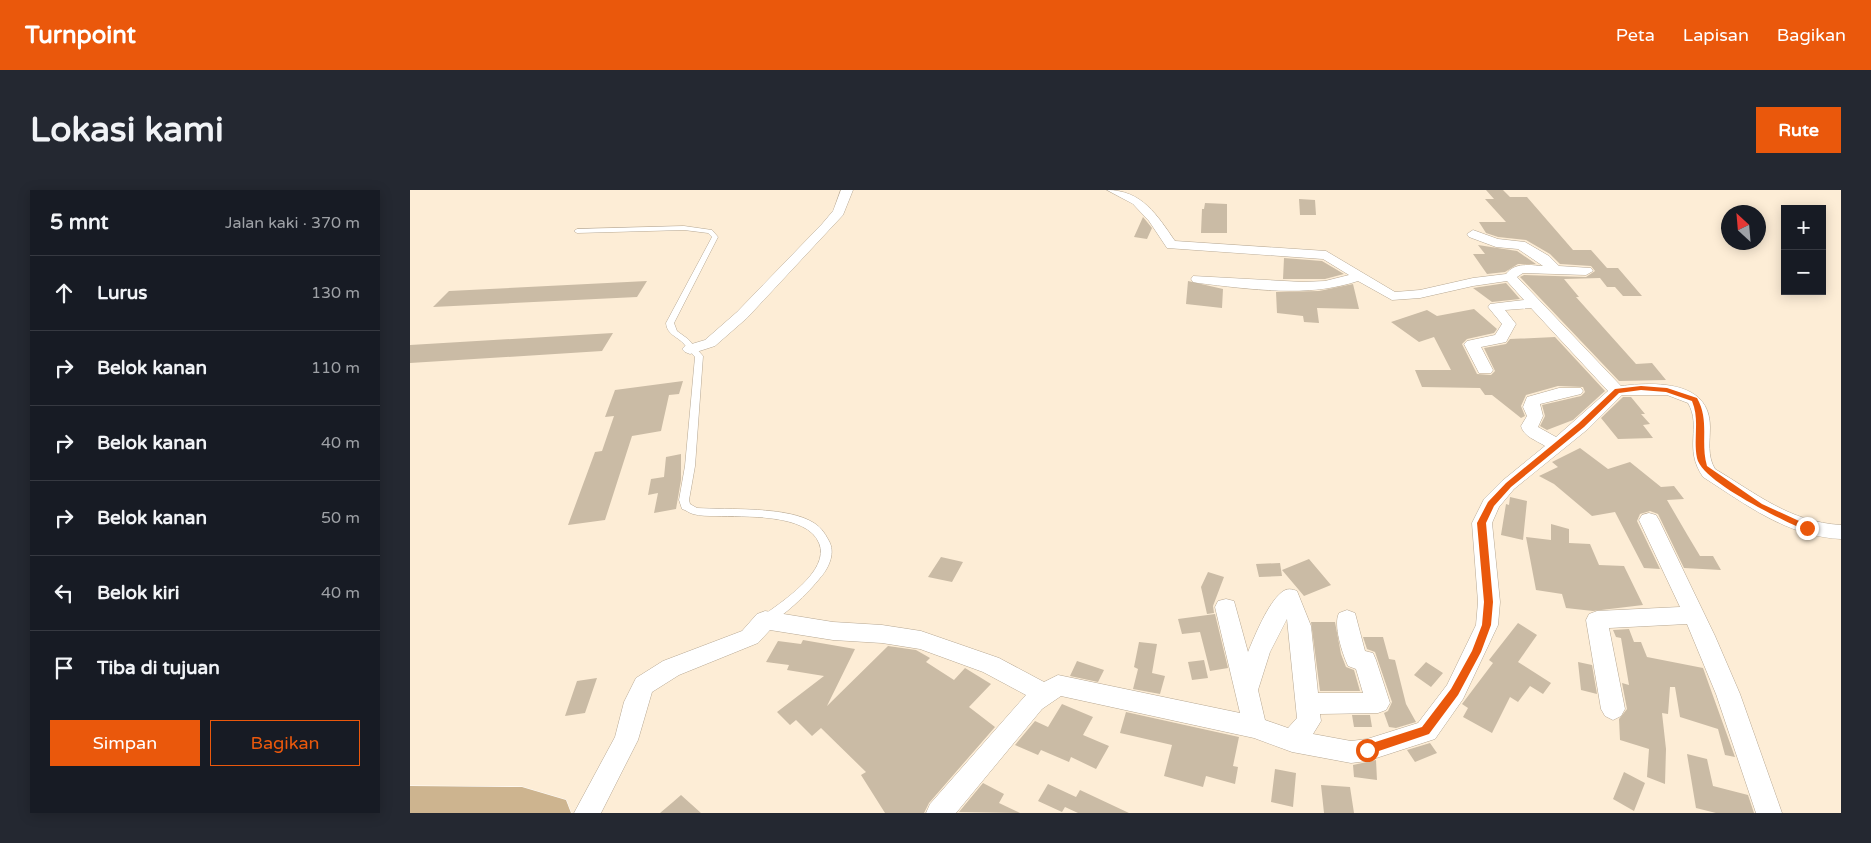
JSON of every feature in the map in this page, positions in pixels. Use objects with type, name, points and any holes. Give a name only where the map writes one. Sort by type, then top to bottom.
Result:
[{"type":"main road","points":[[410,805],[522,806],[552,813]]},
{"type":"street","points":[[690,349],[710,343],[742,315],[839,212],[847,190]]},
{"type":"street","points":[[1113,190],[1137,202],[1153,219],[1172,245],[1326,255],[1388,294],[1403,296],[1510,277],[1515,271],[1522,269],[1586,271]]},
{"type":"street","points":[[1472,234],[1496,243],[1521,245],[1544,259],[1555,270]]},
{"type":"street","points":[[1198,279],[1326,286],[1347,282],[1360,276]]},
{"type":"street","points":[[1510,277],[1617,391]]},
{"type":"street","points":[[1485,370],[1472,344],[1501,339],[1504,336],[1509,324],[1495,307],[1536,303]]},
{"type":"street","points":[[938,813],[1044,693],[1058,685],[1137,700],[1255,727],[1292,741],[1351,752],[1367,750],[1426,731],[1455,692],[1476,652],[1486,625],[1489,602],[1482,523],[1491,504],[1508,485],[1558,445],[1617,391],[1641,388],[1676,392],[1692,398],[1700,407],[1702,440],[1700,456],[1703,467],[1776,516],[1807,528],[1841,532]]},
{"type":"street","points":[[1558,445],[1530,430],[1529,426],[1536,416],[1531,407],[1533,401],[1558,393],[1575,392]]},
{"type":"street","points":[[1649,520],[1694,615],[1728,694],[1770,813]]},
{"type":"street","points":[[1246,691],[1253,662],[1261,650],[1276,616],[1290,597],[1300,626],[1309,721],[1292,741]]},
{"type":"street","points":[[1226,608],[1255,727]]},
{"type":"street","points":[[1613,709],[1598,620],[1694,615]]},
{"type":"street","points":[[1306,704],[1378,703],[1365,660],[1356,659],[1347,619]]},
{"type":"street","points":[[586,813],[626,740],[636,702],[644,685],[671,668],[750,637],[765,620],[833,631],[882,634],[921,640],[991,664],[1044,693]]},
{"type":"lane","points":[[577,231],[684,228],[710,231],[715,237],[670,323],[673,334],[687,343],[690,349],[699,356],[690,466],[684,500],[686,506],[695,511],[803,522],[816,529],[824,540],[826,559],[816,578],[765,620]]},
{"type":"building","points":[[1486,190],[1503,190],[1510,197],[1527,197],[1573,250],[1591,250],[1607,268],[1618,268],[1642,296],[1623,296],[1615,287],[1607,287],[1600,278],[1564,279],[1579,297],[1576,297],[1636,364],[1652,363],[1666,380],[1619,381],[1520,277],[1524,275],[1586,277],[1595,271],[1591,266],[1560,264],[1550,254],[1526,240],[1498,237],[1486,233],[1479,222],[1506,222],[1485,199],[1494,199]]},
{"type":"building","points":[[1299,199],[1315,200],[1316,215],[1300,215]]},
{"type":"building","points":[[1205,203],[1227,204],[1227,233],[1201,233],[1202,209],[1204,209]]},
{"type":"building","points":[[1143,217],[1152,228],[1147,239],[1134,237]]},
{"type":"building","points":[[1478,245],[1517,251],[1536,264],[1518,264],[1505,272],[1487,274],[1473,254],[1485,254]]},
{"type":"building","points":[[1284,258],[1322,261],[1344,274],[1325,279],[1283,279]]},
{"type":"building","points":[[647,281],[637,297],[433,307],[449,291]]},
{"type":"building","points":[[1188,281],[1223,289],[1222,308],[1186,304]]},
{"type":"building","points":[[1506,283],[1520,299],[1492,302],[1473,288]]},
{"type":"building","points":[[1353,284],[1359,309],[1317,308],[1319,323],[1304,322],[1303,316],[1277,313],[1276,292],[1319,291]]},
{"type":"building","points":[[1474,309],[1497,329],[1494,333],[1467,339],[1462,344],[1477,374],[1491,375],[1495,371],[1484,348],[1506,344],[1510,339],[1555,337],[1605,391],[1573,420],[1547,430],[1540,426],[1545,416],[1542,405],[1581,396],[1585,392],[1583,387],[1558,386],[1526,395],[1521,406],[1525,416],[1521,418],[1492,395],[1485,395],[1480,388],[1422,387],[1415,370],[1451,370],[1434,337],[1419,342],[1391,322],[1427,310],[1437,316]]},
{"type":"building","points":[[613,333],[602,351],[410,363],[410,345]]},
{"type":"building","points":[[683,381],[679,394],[669,395],[661,431],[632,436],[605,520],[568,525],[595,452],[602,451],[614,416],[605,417],[615,390]]},
{"type":"building","points":[[1623,397],[1631,397],[1645,414],[1641,414],[1650,424],[1643,425],[1653,438],[1618,439],[1601,418]]},
{"type":"building","points":[[1580,448],[1608,469],[1630,462],[1661,487],[1674,486],[1684,499],[1667,500],[1700,556],[1713,556],[1721,570],[1684,568],[1658,514],[1650,511],[1640,514],[1637,521],[1660,569],[1644,568],[1615,512],[1592,516],[1554,484],[1539,476],[1558,467],[1552,462]]},
{"type":"building","points":[[681,454],[681,480],[676,509],[654,513],[658,493],[648,495],[651,479],[664,477],[666,457]]},
{"type":"building","points":[[1510,497],[1527,501],[1523,540],[1501,535],[1506,504],[1509,505]]},
{"type":"building","points":[[1551,524],[1569,529],[1569,543],[1590,544],[1599,565],[1624,566],[1643,605],[1593,611],[1566,608],[1562,594],[1536,590],[1526,537],[1551,540]]},
{"type":"building","points":[[941,557],[963,562],[952,582],[928,577]]},
{"type":"building","points":[[1309,559],[1331,585],[1304,596],[1282,570]]},
{"type":"building","points":[[1280,563],[1282,576],[1259,577],[1256,564]]},
{"type":"building","points":[[1208,572],[1224,577],[1213,606],[1214,613],[1207,614],[1201,587]]},
{"type":"building","points":[[1215,614],[1228,668],[1210,671],[1200,632],[1182,634],[1178,619]]},
{"type":"building","points":[[1311,622],[1335,622],[1341,654],[1346,667],[1354,670],[1360,691],[1320,691]]},
{"type":"building","points":[[1518,623],[1537,635],[1518,662],[1551,683],[1543,694],[1530,686],[1518,702],[1510,697],[1492,733],[1463,717],[1468,708],[1462,704],[1493,663],[1489,660]]},
{"type":"building","points":[[1629,629],[1634,642],[1641,642],[1647,657],[1703,668],[1735,757],[1725,755],[1718,729],[1680,717],[1675,687],[1670,687],[1668,714],[1662,713],[1666,749],[1665,784],[1647,777],[1649,749],[1620,740],[1619,719],[1627,709],[1622,683],[1629,685],[1621,638],[1616,637],[1613,630]]},
{"type":"building","points":[[1363,637],[1383,637],[1389,659],[1395,660],[1406,704],[1416,722],[1396,728],[1389,727],[1384,713],[1388,711],[1392,702],[1375,652],[1367,649]]},
{"type":"building","points":[[803,640],[855,649],[827,706],[888,646],[916,650],[930,658],[926,662],[954,680],[965,668],[991,684],[969,707],[995,727],[929,803],[924,813],[885,813],[861,775],[866,772],[821,728],[812,736],[796,720],[790,725],[777,712],[824,676],[787,670],[789,665],[766,662],[778,641],[801,644]]},
{"type":"building","points":[[1139,642],[1157,644],[1152,673],[1165,676],[1160,694],[1133,689],[1138,669],[1134,667]]},
{"type":"building","points":[[1204,660],[1208,678],[1192,680],[1188,662]]},
{"type":"building","points":[[1077,661],[1104,670],[1098,682],[1070,676]]},
{"type":"building","points":[[1426,662],[1443,673],[1431,687],[1414,675]]},
{"type":"building","points":[[1578,662],[1592,665],[1597,694],[1581,690]]},
{"type":"building","points":[[597,678],[585,713],[565,716],[577,681]]},
{"type":"building","points":[[1062,704],[1093,717],[1083,735],[1109,746],[1096,769],[1071,757],[1069,762],[1041,750],[1038,755],[1015,745],[1035,721],[1048,727]]},
{"type":"building","points":[[1126,712],[1239,737],[1233,766],[1238,767],[1235,784],[1206,776],[1203,787],[1164,776],[1172,745],[1120,733]]},
{"type":"building","points":[[1352,715],[1370,715],[1372,727],[1354,727]]},
{"type":"building","points":[[1430,743],[1437,753],[1415,762],[1407,750]]},
{"type":"building","points":[[1687,754],[1707,759],[1713,786],[1748,795],[1754,813],[1716,813],[1696,808]]},
{"type":"building","points":[[1376,760],[1377,780],[1354,777],[1353,765]]},
{"type":"building","points":[[1275,769],[1296,773],[1293,807],[1271,802]]},
{"type":"building","points":[[1624,772],[1645,783],[1634,811],[1613,799]]},
{"type":"building","points":[[983,783],[1004,794],[999,803],[1020,813],[959,812]]},
{"type":"building","points":[[1048,784],[1076,797],[1080,790],[1129,813],[1078,813],[1065,807],[1062,812],[1038,801]]},
{"type":"building","points":[[1321,785],[1350,787],[1354,813],[1324,813]]},
{"type":"building","points":[[681,795],[701,813],[660,813],[673,802]]},
{"type":"route","points":[[1367,750],[1426,731],[1455,692],[1476,652],[1486,625],[1489,602],[1482,541],[1482,523],[1491,504],[1508,485],[1582,425],[1617,391],[1641,388],[1667,390],[1688,396],[1694,400],[1700,407],[1701,413],[1702,440],[1700,456],[1703,467],[1776,516],[1807,528]]}]
